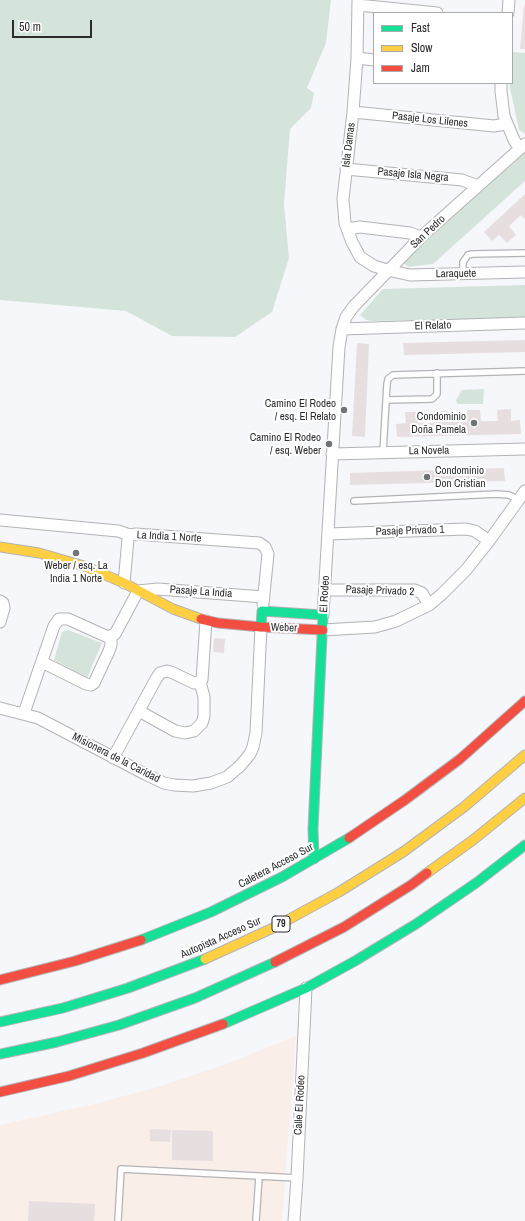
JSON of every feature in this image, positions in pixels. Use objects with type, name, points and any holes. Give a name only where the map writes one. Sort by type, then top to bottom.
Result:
[{"type":"main road","name":"Weber","points":[[0,547],[39,553],[84,566],[124,583],[173,609],[206,621],[261,627],[323,630]]},
{"type":"main road","name":"Weber","points":[[262,611],[324,615]]},
{"type":"main road","name":"Misionera de la Caridad","points":[[261,627],[262,611]]},
{"type":"main road","name":"El Rodeo","points":[[314,859],[313,829],[315,779],[324,615]]},
{"type":"main road","name":"Caletera Acceso Sur","points":[[0,980],[75,961],[118,948],[178,926],[243,897],[314,859],[377,820],[433,780],[486,737],[525,701]]},
{"type":"main road","name":"Autopista Acceso Sur","points":[[0,1022],[63,1008],[128,988],[202,960],[273,928],[339,892],[403,852],[464,807],[525,755]]},
{"type":"main road","points":[[0,1054],[80,1036],[157,1012],[270,965],[344,926],[411,885],[473,840],[525,798]]},
{"type":"main road","points":[[0,1092],[69,1076],[143,1054],[220,1026],[306,988],[356,961],[428,916],[476,883],[525,845]]},
{"type":"street","points":[[508,12],[510,0]]},
{"type":"street","points":[[358,3],[429,12]]},
{"type":"street","name":"Isla Damas","points":[[358,3],[357,58],[353,112],[343,199],[345,223],[352,242],[360,257],[374,266],[387,270]]},
{"type":"street","points":[[357,58],[373,60]]},
{"type":"street","points":[[501,84],[506,124],[514,140],[522,146]]},
{"type":"street","name":"Pasaje Los Lilenes","points":[[353,112],[494,126],[506,124]]},
{"type":"street","name":"San Pedro","points":[[342,330],[346,318],[354,306],[387,270],[421,237],[522,146]]},
{"type":"street","name":"Pasaje Isla Negra","points":[[346,169],[462,180],[478,186]]},
{"type":"street","points":[[347,228],[360,227],[402,232],[421,237]]},
{"type":"street","name":"Laraquete","points":[[387,270],[410,275],[525,272]]},
{"type":"street","name":"El Relato","points":[[342,330],[525,323]]},
{"type":"street","name":"El Rodeo","points":[[324,615],[332,454],[339,347],[342,330]]},
{"type":"street","name":"La Novela","points":[[332,454],[525,449]]},
{"type":"street","name":"Weber","points":[[323,630],[375,627],[396,621],[429,605],[466,570],[522,495]]},
{"type":"street","name":"La India 1 Norte","points":[[0,520],[118,531],[130,535],[136,534],[259,543],[265,547],[268,554],[264,597]]},
{"type":"street","name":"Pasaje Privado 1","points":[[328,534],[466,529],[475,531],[489,541]]},
{"type":"street","points":[[124,583],[128,539],[130,535]]},
{"type":"street","name":"Pasaje La India","points":[[138,591],[158,589],[264,597]]},
{"type":"street","name":"Pasaje Privado 2","points":[[325,590],[415,590],[422,593],[429,605]]},
{"type":"street","points":[[42,662],[86,684],[91,685],[94,683],[109,651],[111,637],[117,631],[138,591]]},
{"type":"street","points":[[262,611],[264,597]]},
{"type":"street","points":[[0,601],[3,603],[4,608],[0,622]]},
{"type":"street","points":[[24,714],[55,623],[62,618],[68,619],[105,637],[111,637]]},
{"type":"street","points":[[139,710],[175,731],[185,733],[194,731],[202,724],[204,716],[204,697],[200,682],[203,678],[206,621]]},
{"type":"street","name":"Misionera de la Caridad","points":[[0,708],[24,714],[52,724],[154,779],[184,786],[203,785],[215,782],[227,777],[240,766],[250,754],[255,740],[261,627]]},
{"type":"street","points":[[113,758],[158,676],[163,672],[171,672],[194,683],[200,682]]},
{"type":"street","name":"Calle El Rodeo","points":[[294,1221],[306,988]]},
{"type":"lane","points":[[463,274],[463,262],[468,255],[525,253]]},
{"type":"lane","points":[[383,452],[387,382],[393,375],[525,371]]},
{"type":"lane","points":[[386,400],[432,399],[437,394],[437,373]]},
{"type":"lane","points":[[354,501],[497,494],[522,495]]},
{"type":"lane","points":[[118,1221],[121,1169],[297,1178]]},
{"type":"lane","points":[[256,1221],[259,1177]]},
{"type":"shaded area","points":[[0,0],[331,0],[326,43],[307,88],[314,93],[311,108],[290,129],[284,204],[289,258],[272,312],[235,337],[172,336],[126,311],[0,300]]},
{"type":"shaded area","points":[[513,52],[525,53],[525,134],[519,130],[509,84],[513,84]]},
{"type":"shaded area","points":[[525,152],[525,181],[433,264],[408,267],[404,263],[425,242]]},
{"type":"shaded area","points":[[525,285],[525,318],[373,321],[366,320],[360,315],[383,289]]},
{"type":"shaded area","points":[[484,389],[483,404],[457,404],[456,400],[462,390]]},
{"type":"shaded area","points":[[68,630],[102,643],[87,678],[54,660],[62,632]]},
{"type":"shaded area","points":[[296,1036],[282,1221],[0,1221],[0,1125],[94,1104],[154,1088],[226,1064]]},
{"type":"building","points":[[524,5],[525,49],[520,49]]},
{"type":"building","points":[[525,194],[525,219],[521,215],[509,226],[516,235],[507,243],[499,235],[492,241],[484,232]]},
{"type":"building","points":[[525,340],[525,352],[404,355],[403,343]]},
{"type":"building","points":[[357,343],[369,344],[365,437],[352,436]]},
{"type":"building","name":"Condominio Doña Pamela","points":[[511,409],[511,421],[520,420],[521,434],[397,437],[396,424],[406,423],[405,412],[417,412],[418,423],[436,423],[436,411],[448,411],[448,422],[467,422],[467,410],[480,410],[481,421],[498,421],[497,410]]},
{"type":"building","name":"Condominio Don Cristian","points":[[504,468],[505,481],[350,485],[350,473]]},
{"type":"building","points":[[214,638],[225,639],[224,653],[213,652]]},
{"type":"building","points":[[150,1129],[171,1130],[170,1142],[150,1141]]},
{"type":"building","points":[[172,1130],[213,1131],[213,1161],[172,1160]]},
{"type":"building","points":[[29,1201],[95,1204],[94,1221],[28,1221]]},
{"type":"traffic: fast","points":[[261,627],[262,611],[323,615],[313,829],[314,859]]},
{"type":"traffic: fast","points":[[141,940],[211,912],[282,877],[349,838]]},
{"type":"traffic: fast","points":[[223,1024],[306,988],[355,961],[416,924],[476,883],[525,845]]},
{"type":"traffic: fast","points":[[0,1022],[63,1008],[128,988],[205,959]]},
{"type":"traffic: fast","points":[[0,1054],[57,1042],[119,1025],[195,998],[275,962]]},
{"type":"traffic: slow","points":[[0,547],[39,553],[84,566],[124,583],[173,609],[201,619]]},
{"type":"traffic: slow","points":[[205,959],[273,928],[339,892],[403,852],[464,807],[525,755]]},
{"type":"traffic: slow","points":[[427,873],[473,840],[525,798]]},
{"type":"traffic: jam","points":[[201,619],[218,623],[261,627],[323,630]]},
{"type":"traffic: jam","points":[[349,838],[405,800],[460,759],[525,701]]},
{"type":"traffic: jam","points":[[275,962],[344,927],[411,885],[427,873]]},
{"type":"traffic: jam","points":[[0,980],[75,961],[141,940]]},
{"type":"traffic: jam","points":[[0,1092],[69,1076],[143,1053],[223,1024]]},
{"type":"place","name":"Camino El Rodeo / esq. El Relato","points":[[344,410]]},
{"type":"place","name":"Condominio Doña Pamela","points":[[474,423]]},
{"type":"place","name":"Camino El Rodeo / esq. Weber","points":[[329,444]]},
{"type":"place","name":"Condominio Don Cristian","points":[[427,477]]},
{"type":"place","name":"Weber / esq. La India 1 Norte","points":[[76,553]]}]
